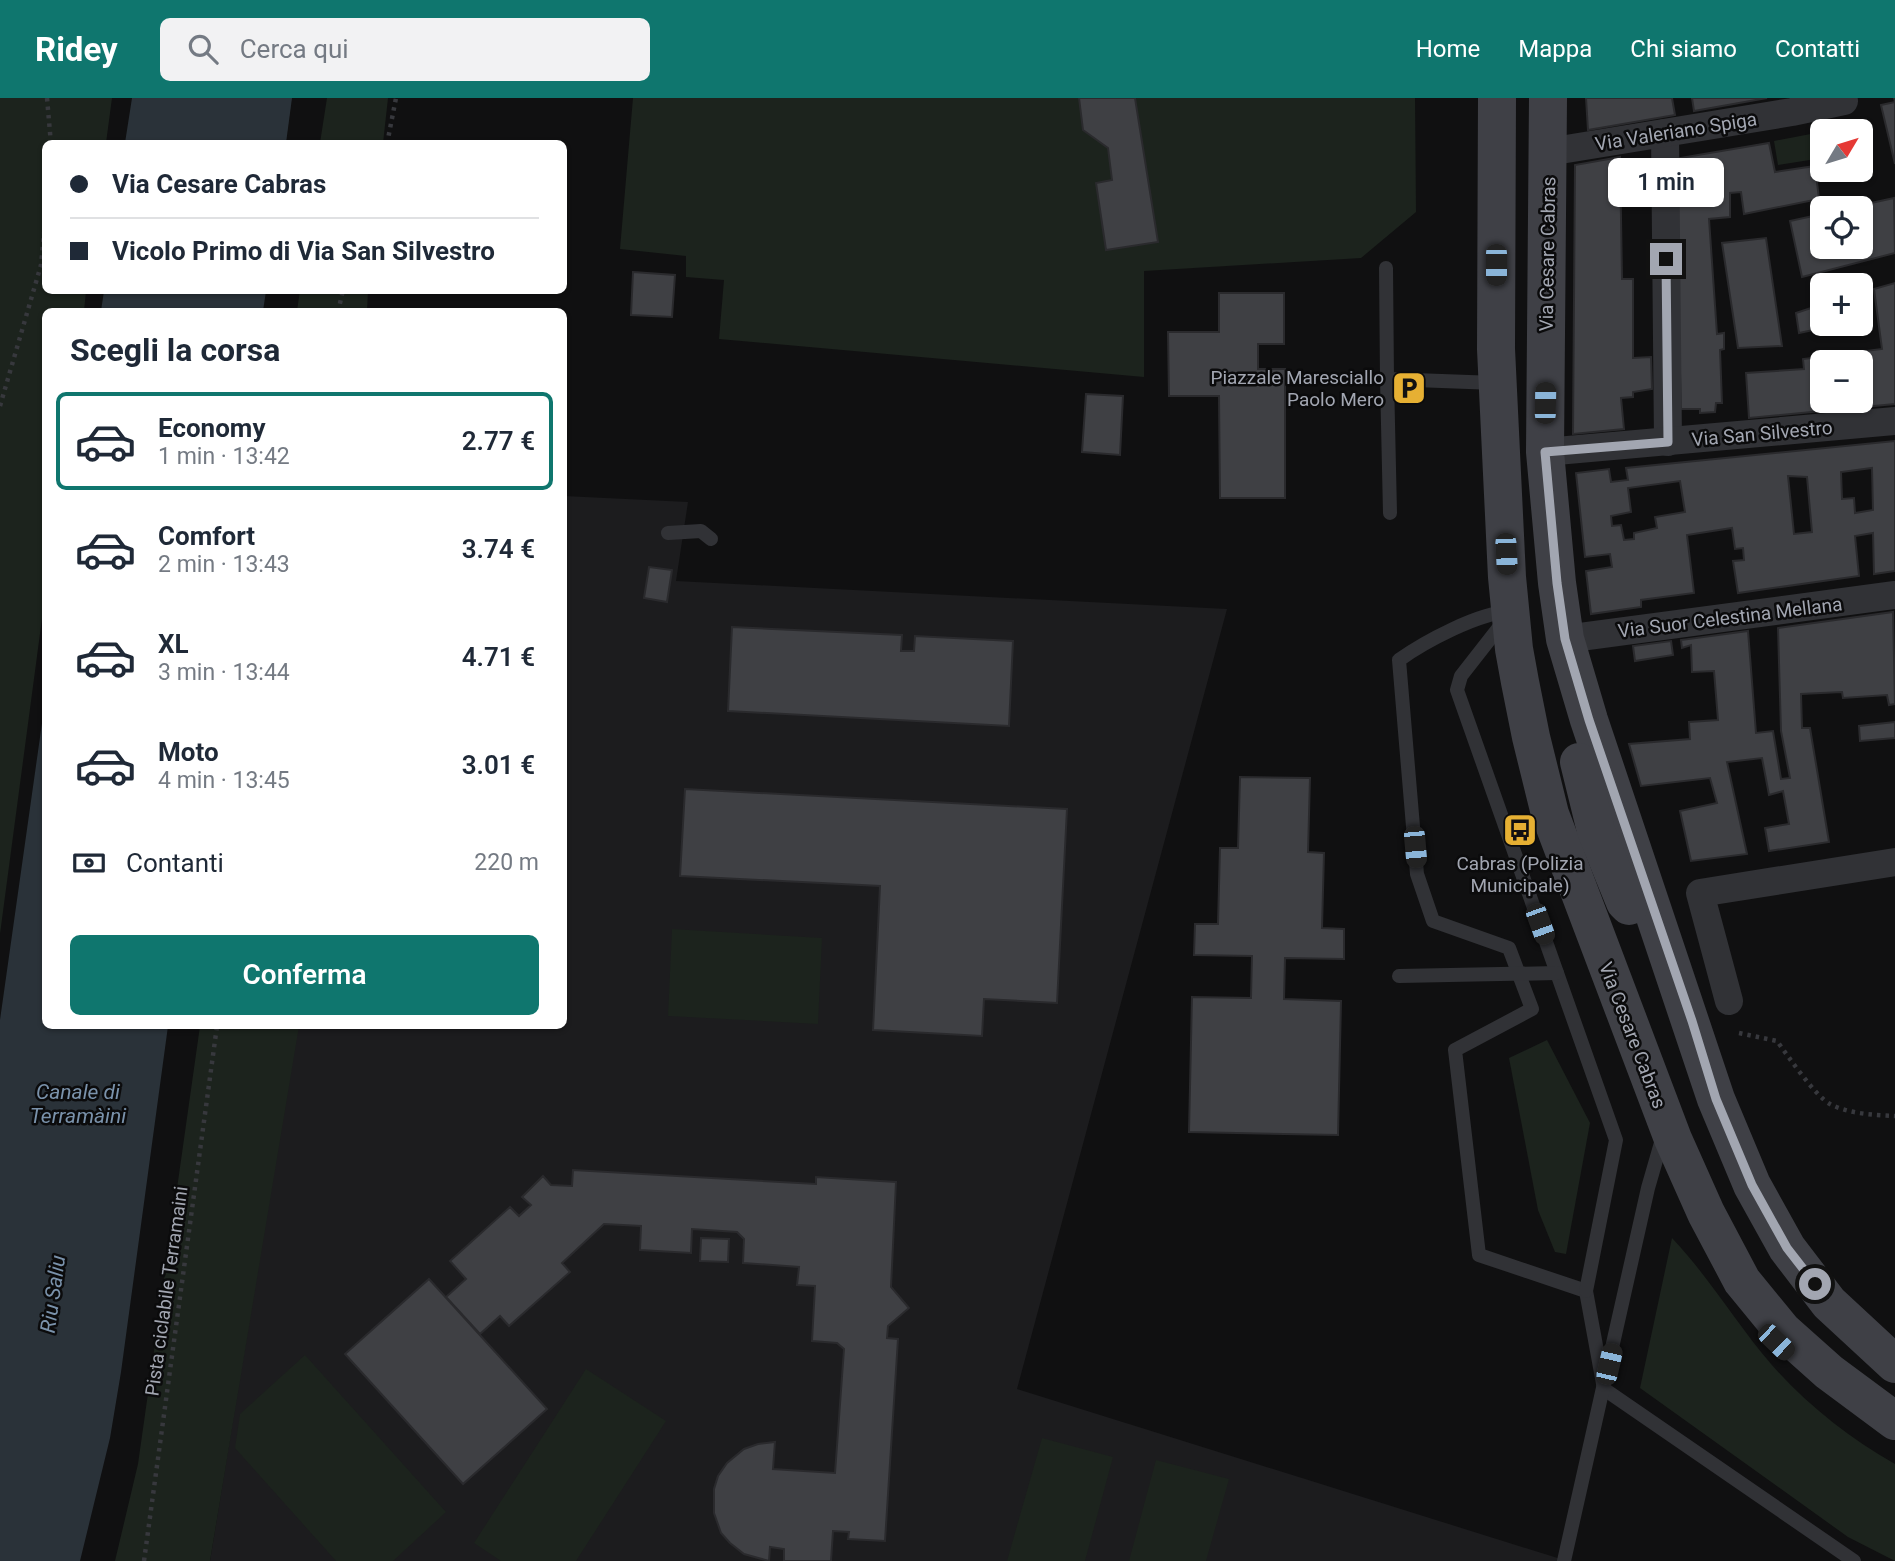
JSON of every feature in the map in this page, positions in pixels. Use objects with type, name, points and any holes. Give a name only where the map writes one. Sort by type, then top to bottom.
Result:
[{"type":"main road","name":"Via Cesare Cabras","points":[[1497,98],[1496,392],[1505,606],[1531,737],[1550,814],[1664,1135],[1742,1280],[1783,1331],[1877,1417]]},
{"type":"main road","name":"Via Cesare Cabras","points":[[1548,98],[1545,407],[1551,452],[1557,583],[1574,631],[1589,720],[1716,1099],[1752,1185],[1787,1248],[1829,1303],[1895,1364]]},
{"type":"main road","points":[[1496,392],[1507,422],[1517,427],[1532,427],[1545,407]]},
{"type":"main road","name":"Via Cesare Cabras","points":[[1505,606],[1521,579],[1534,589],[1596,831],[1625,902],[1666,946]]},
{"type":"street","name":"Via Valeriano Spiga","points":[[1548,152],[1844,101]]},
{"type":"street","points":[[1665,133],[1668,442]]},
{"type":"street","name":"Via San Silvestro","points":[[1551,452],[1895,421]]},
{"type":"street","name":"Via Suor Celestina Mellana","points":[[1574,631],[1895,595]]},
{"type":"street","points":[[1729,1001],[1700,893],[1895,862]]},
{"type":"lane","points":[[1388,379],[1496,392],[1488,98]]},
{"type":"lane","points":[[1386,268],[1390,513]]},
{"type":"lane","points":[[1551,452],[1570,568]]},
{"type":"lane","points":[[668,533],[701,531],[711,539]]},
{"type":"lane","points":[[1505,606],[1510,708],[1538,817],[1664,1135],[1695,1222],[1734,1291],[1762,1329],[1818,1382]]},
{"type":"lane","points":[[1505,606],[1461,676],[1457,690],[1616,1140],[1586,1291],[1604,1389],[1854,1561]]},
{"type":"lane","points":[[1505,606],[1416,648],[1399,660],[1417,874],[1433,921],[1509,948],[1532,1009],[1455,1050],[1479,1255],[1586,1291]]},
{"type":"lane","points":[[1574,631],[1702,1024],[1762,1191],[1792,1241],[1834,1292],[1895,1350]]},
{"type":"lane","points":[[1399,976],[1557,973]]},
{"type":"lane","points":[[1564,1561],[1648,1188],[1664,1135]]},
{"type":"lane","points":[[1877,1417],[1895,1435]]},
{"type":"path","points":[[47,98],[51,140]]},
{"type":"path","points":[[388,140],[396,98]]},
{"type":"path","points":[[0,406],[42,255]]},
{"type":"path","points":[[1702,1024],[1777,1041],[1799,1071],[1829,1104],[1863,1114],[1895,1116]]},
{"type":"path","name":"Pista ciclabile Terramaini","points":[[144,1561],[217,1029]]},
{"type":"shaded area","points":[[0,98],[112,98],[106,140],[42,140],[42,294],[86,294],[84,308],[42,308],[42,619],[0,934]]},
{"type":"shaded area","points":[[327,98],[388,98],[383,140],[320,140]]},
{"type":"shaded area","points":[[633,98],[1415,98],[1416,212],[1361,258],[1144,271],[1144,377],[719,339],[724,280],[686,277],[686,256],[620,249]]},
{"type":"shaded area","points":[[1810,134],[1810,160],[1778,165],[1774,141]]},
{"type":"shaded area","points":[[299,294],[368,294],[367,308],[297,308]]},
{"type":"shaded area","points":[[567,496],[688,502],[676,581],[1227,609],[1017,1389],[1567,1561],[210,1561],[297,1029],[567,1029]]},
{"type":"shaded area","points":[[672,929],[822,938],[818,1024],[668,1016]]},
{"type":"shaded area","points":[[200,1029],[299,1029],[210,1561],[115,1561],[138,1464]]},
{"type":"shaded area","points":[[1547,1040],[1590,1123],[1566,1254],[1555,1252],[1538,1210],[1509,1058]]},
{"type":"shaded area","points":[[1672,1238],[1784,1379],[1829,1419],[1895,1464],[1895,1561],[1848,1537],[1640,1388]]},
{"type":"shaded area","points":[[305,1355],[446,1512],[393,1561],[336,1561],[235,1448],[240,1414]]},
{"type":"shaded area","points":[[586,1369],[666,1421],[576,1561],[501,1561],[474,1543]]},
{"type":"shaded area","points":[[1042,1438],[1113,1457],[1085,1561],[1007,1561]]},
{"type":"shaded area","points":[[1156,1460],[1229,1479],[1206,1561],[1129,1561]]},
{"type":"water","points":[[132,98],[292,98],[286,140],[125,140]]},
{"type":"water","points":[[103,294],[266,294],[263,308],[101,308]]},
{"type":"water","name":"Canale di Terramàini","points":[[42,723],[42,1029],[168,1029],[121,1372],[110,1438],[80,1561],[0,1561],[0,1020]]},
{"type":"building","points":[[1079,98],[1135,98],[1158,242],[1106,250],[1096,183],[1112,180],[1108,148],[1083,130]]},
{"type":"building","points":[[1586,98],[1672,98],[1675,115],[1588,130]]},
{"type":"building","points":[[1692,98],[1767,98],[1694,111]]},
{"type":"building","points":[[1895,102],[1895,164],[1881,105]]},
{"type":"building","points":[[1769,143],[1775,172],[1810,167],[1810,182],[1817,182],[1819,196],[1810,196],[1810,201],[1744,214],[1741,192],[1730,193],[1730,217],[1709,219],[1717,334],[1724,333],[1724,349],[1720,350],[1722,403],[1716,403],[1715,412],[1700,413],[1700,409],[1681,409],[1675,194],[1685,193],[1680,158]]},
{"type":"building","points":[[1620,157],[1622,279],[1633,279],[1633,358],[1651,357],[1652,389],[1633,392],[1633,397],[1621,398],[1624,429],[1573,434],[1575,165]]},
{"type":"building","points":[[1894,198],[1895,253],[1873,259],[1873,203]]},
{"type":"building","points":[[1810,217],[1810,259],[1872,259],[1802,277],[1790,221]]},
{"type":"building","points":[[1766,238],[1782,346],[1738,348],[1722,243]]},
{"type":"building","points":[[633,272],[675,275],[672,317],[631,315]]},
{"type":"building","points":[[1895,283],[1895,404],[1873,406],[1873,350],[1882,349],[1874,289]]},
{"type":"building","points":[[1219,293],[1284,293],[1284,344],[1258,344],[1258,369],[1285,369],[1285,498],[1220,498],[1219,396],[1169,396],[1168,332],[1219,332]]},
{"type":"building","points":[[1810,308],[1810,331],[1799,333],[1796,313]]},
{"type":"building","points":[[1810,358],[1810,412],[1749,418],[1746,373],[1804,369],[1803,359]]},
{"type":"building","points":[[1086,394],[1123,396],[1120,455],[1082,452]]},
{"type":"building","points":[[1895,441],[1895,571],[1874,574],[1873,533],[1855,536],[1859,576],[1738,593],[1733,561],[1744,560],[1743,548],[1735,549],[1732,528],[1687,535],[1694,593],[1641,600],[1641,607],[1591,614],[1586,571],[1612,567],[1610,554],[1585,557],[1576,473],[1609,469],[1611,482],[1628,480],[1626,468]],"holes":[[[1872,468],[1873,510],[1855,513],[1854,498],[1842,499],[1841,472]],[[1788,476],[1807,477],[1812,532],[1794,534]],[[1680,481],[1685,512],[1655,517],[1657,528],[1634,533],[1634,539],[1624,540],[1621,525],[1612,526],[1611,516],[1631,512],[1628,488]]]},
{"type":"building","points":[[649,567],[672,570],[667,602],[644,598]]},
{"type":"building","points":[[1893,612],[1895,704],[1889,705],[1887,695],[1843,698],[1842,692],[1801,694],[1802,728],[1810,728],[1829,842],[1769,851],[1765,828],[1789,824],[1783,791],[1769,795],[1762,758],[1727,762],[1747,854],[1691,861],[1680,811],[1717,803],[1710,778],[1641,786],[1629,744],[1690,739],[1689,722],[1718,720],[1714,671],[1692,672],[1691,645],[1682,648],[1681,640],[1748,631],[1756,733],[1773,731],[1781,779],[1790,778],[1781,731],[1778,628]]},
{"type":"building","points":[[732,627],[902,635],[901,651],[914,651],[915,636],[1013,641],[1009,726],[728,711]]},
{"type":"building","points":[[1671,641],[1673,655],[1635,661],[1633,646]]},
{"type":"building","points":[[1895,722],[1895,738],[1860,741],[1859,726]]},
{"type":"building","points":[[1240,777],[1310,778],[1308,852],[1324,853],[1322,928],[1344,929],[1344,959],[1285,958],[1284,999],[1341,1001],[1338,1135],[1189,1132],[1192,997],[1251,998],[1252,956],[1194,955],[1195,924],[1218,924],[1220,848],[1238,848]]},
{"type":"building","points":[[685,789],[1067,809],[1057,1003],[984,999],[982,1036],[873,1030],[880,886],[680,876]]},
{"type":"building","points":[[573,1170],[816,1184],[816,1177],[896,1182],[891,1287],[909,1308],[888,1326],[887,1338],[898,1339],[885,1541],[848,1539],[849,1532],[833,1531],[831,1561],[784,1561],[784,1549],[770,1547],[769,1561],[744,1554],[721,1533],[714,1513],[714,1489],[718,1476],[727,1463],[744,1449],[775,1442],[773,1469],[835,1473],[844,1349],[837,1343],[812,1341],[815,1286],[797,1285],[799,1267],[743,1263],[744,1239],[737,1232],[692,1229],[691,1253],[640,1250],[641,1226],[604,1224],[562,1263],[570,1272],[509,1326],[500,1316],[480,1334],[446,1297],[466,1279],[450,1261],[510,1207],[519,1216],[531,1205],[522,1197],[543,1176],[551,1185],[572,1186]]},
{"type":"building","points":[[701,1238],[729,1239],[728,1262],[700,1261]]},
{"type":"building","points":[[429,1279],[547,1409],[463,1484],[345,1354]]},
{"type":"place","name":"Piazzale Maresciallo Paolo Mero","points":[[1409,388]]},
{"type":"place","name":"Cabras (Polizia Municipale)","points":[[1520,830]]},
{"type":"route","points":[[1666,259],[1668,442],[1545,452],[1565,639],[1589,720],[1716,1099],[1752,1185],[1787,1248],[1815,1284]]},
{"type":"water label","name":"Riu Saliu","points":[[53,1294]]}]
